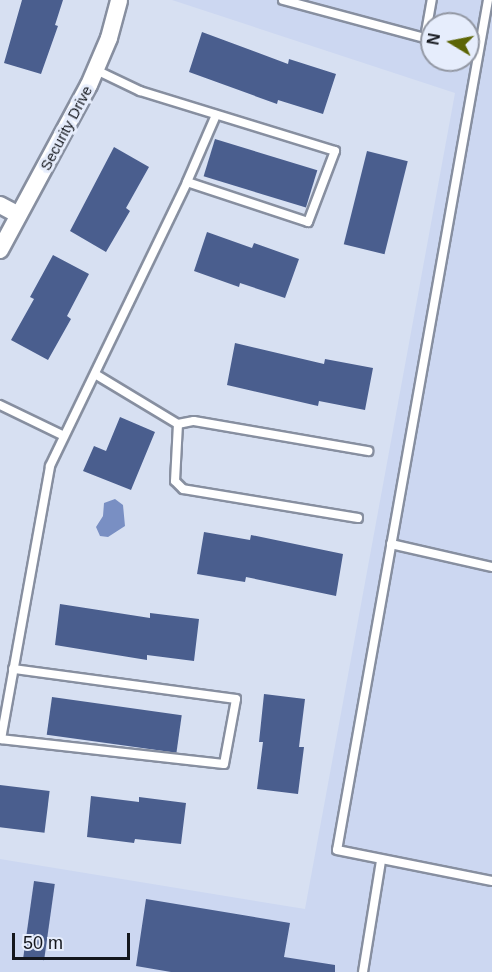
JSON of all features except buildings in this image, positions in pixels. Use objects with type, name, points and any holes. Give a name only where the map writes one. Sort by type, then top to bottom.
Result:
[{"type":"street","name":"Security Drive","points":[[0,250],[96,70],[110,38],[119,0]]},
{"type":"street","points":[[0,205],[19,215]]},
{"type":"lane","points":[[283,0],[425,38],[432,0]]},
{"type":"lane","points":[[488,0],[337,850],[381,861],[492,881]]},
{"type":"lane","points":[[96,70],[140,91],[334,151],[308,222],[187,183]]},
{"type":"lane","points":[[14,669],[236,699],[225,765],[1,739],[50,466],[187,183],[216,115]]},
{"type":"lane","points":[[95,374],[178,424],[194,421],[368,451]]},
{"type":"lane","points":[[0,405],[64,436]]},
{"type":"lane","points":[[178,424],[175,481],[183,489],[358,518]]},
{"type":"lane","points":[[391,544],[492,567]]},
{"type":"lane","points":[[363,972],[381,861]]},
{"type":"shaded area","points":[[172,0],[492,0],[492,972],[0,972],[0,859],[305,909],[455,93]]},
{"type":"water","points":[[115,499],[123,505],[125,526],[108,537],[100,536],[96,527],[103,516],[104,503]]}]
